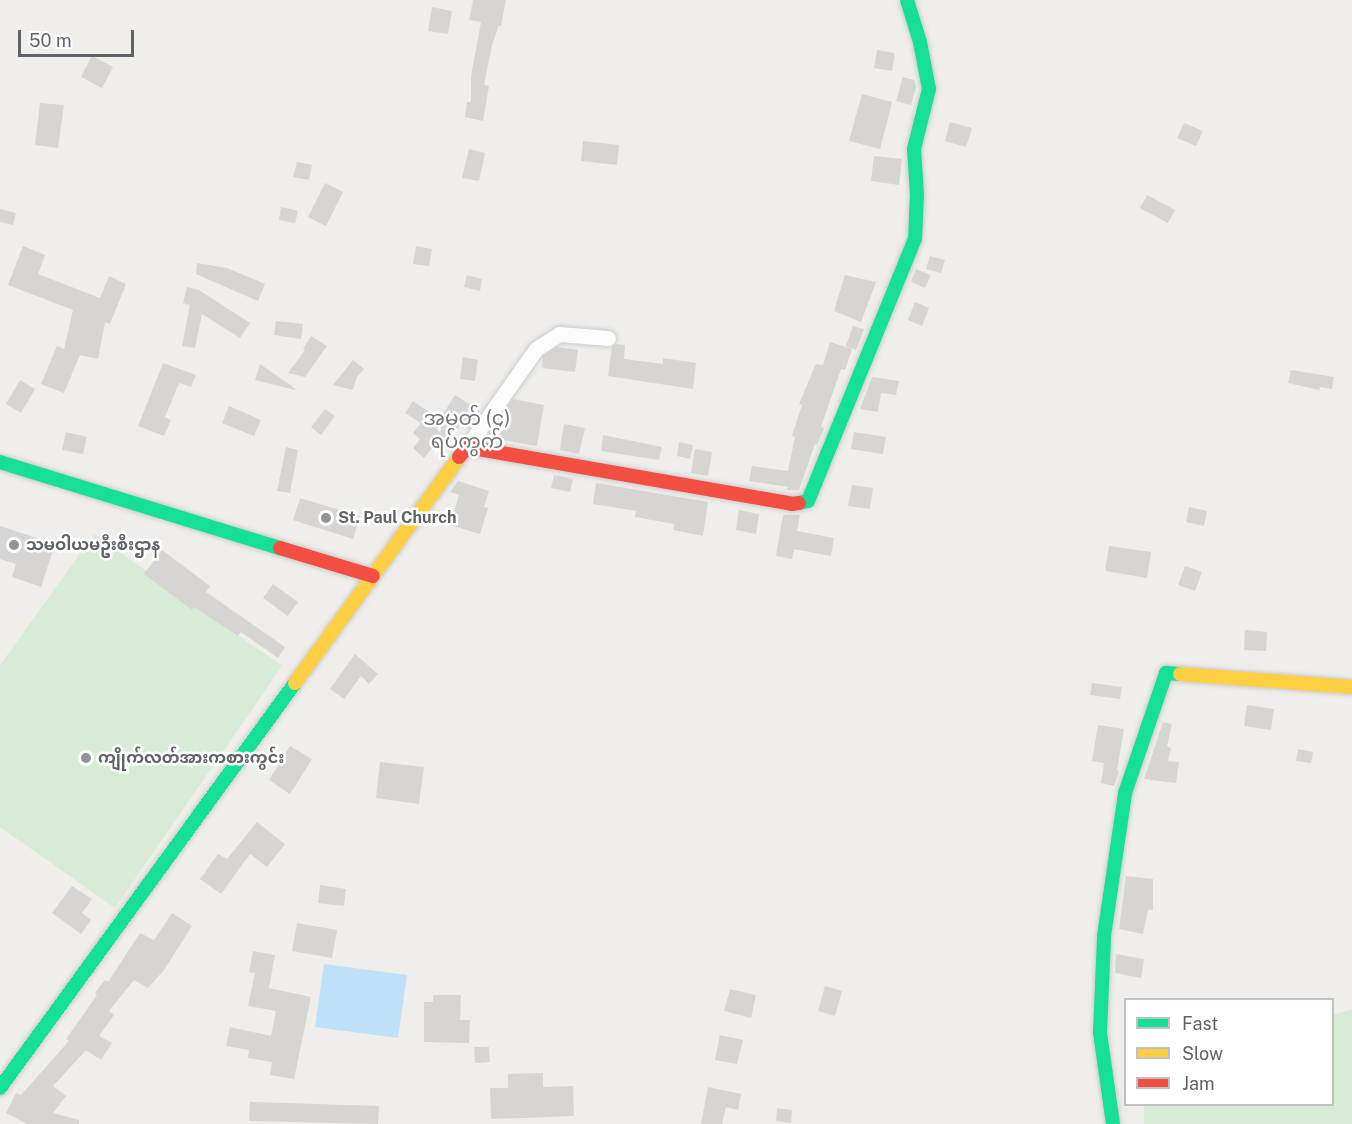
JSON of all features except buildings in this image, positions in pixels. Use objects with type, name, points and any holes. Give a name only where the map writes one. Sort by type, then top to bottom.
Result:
[{"type":"street","points":[[466,447],[792,504],[808,501],[915,239],[917,195],[914,149],[929,88],[920,42],[907,0]]},
{"type":"street","points":[[0,1088],[536,349],[559,334],[608,338]]},
{"type":"street","points":[[0,462],[372,576]]},
{"type":"street","points":[[1113,1124],[1100,1033],[1104,936],[1125,794],[1166,674],[1352,687]]},
{"type":"green space","points":[[94,534],[282,666],[115,908],[0,827],[0,665]]},
{"type":"green space","points":[[1352,1009],[1352,1124],[1144,1124],[1144,1106],[1334,1106],[1334,1015]]},
{"type":"water","points":[[324,964],[407,975],[398,1038],[315,1027]]},
{"type":"traffic: fast","points":[[799,503],[808,501],[915,239],[917,195],[914,149],[929,89],[920,42],[907,0]]},
{"type":"traffic: fast","points":[[0,462],[280,548]]},
{"type":"traffic: fast","points":[[1113,1124],[1100,1033],[1104,936],[1125,793],[1166,673],[1180,674]]},
{"type":"traffic: fast","points":[[0,1088],[295,683]]},
{"type":"traffic: slow","points":[[295,683],[459,457]]},
{"type":"traffic: slow","points":[[1180,674],[1352,687]]},
{"type":"traffic: jam","points":[[459,457],[467,447],[792,504],[799,503]]},
{"type":"traffic: jam","points":[[280,548],[373,576]]},
{"type":"place","name":"St. Paul Church","points":[[326,518]]},
{"type":"place","name":"သမဝါယမဦးစီးဌာန","points":[[14,545]]},
{"type":"place","name":"ကျိုက်လတ်အားကစားကွင်း","points":[[86,758]]},
{"type":"district","name":"အမှတ် (၄) ရပ်ကွက်","points":[[467,430]]}]
